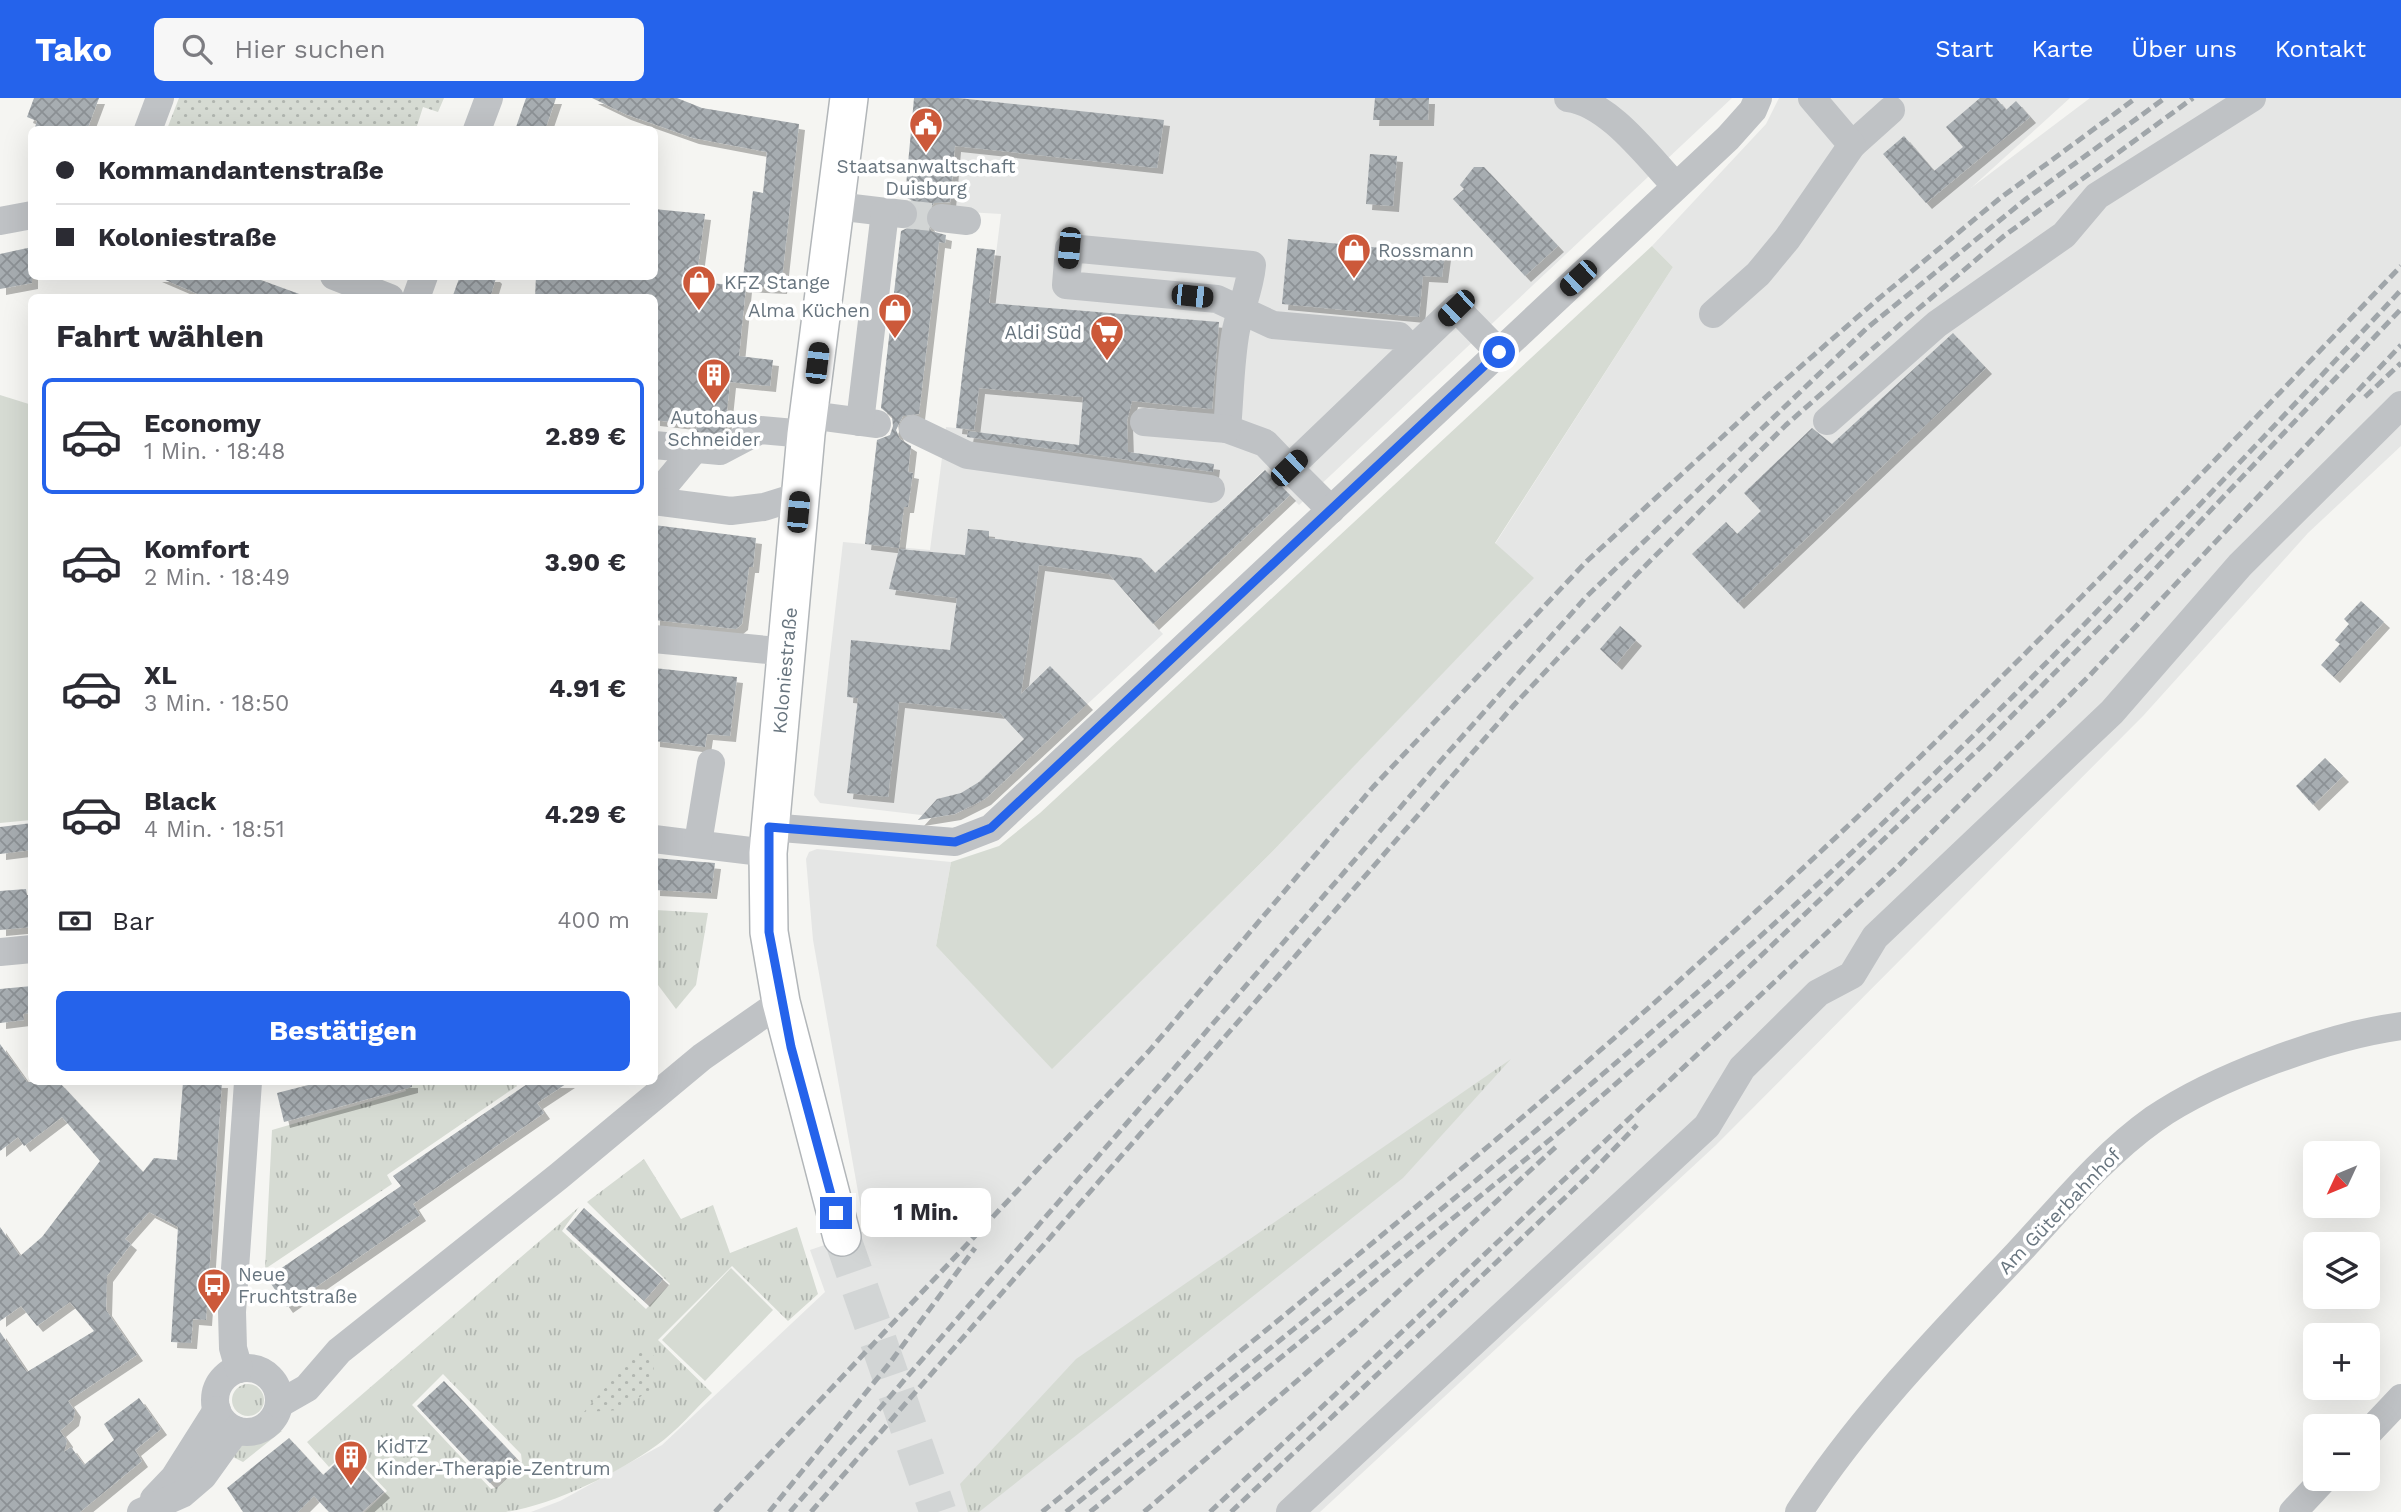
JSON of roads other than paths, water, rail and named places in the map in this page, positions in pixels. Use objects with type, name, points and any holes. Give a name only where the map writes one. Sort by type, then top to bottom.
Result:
[{"type":"main road","name":"Koloniestraße","points":[[842,1237],[781,1002],[769,932],[768,840],[788,652],[799,496],[849,98]]},
{"type":"street","points":[[150,126],[160,98]]},
{"type":"street","points":[[478,126],[489,98]]},
{"type":"street","points":[[1568,98],[1584,100],[1607,116],[1676,186]]},
{"type":"street","points":[[658,839],[698,843],[768,840],[955,842],[991,828],[1728,138],[1753,110],[1758,98]]},
{"type":"street","points":[[1812,98],[1852,145]]},
{"type":"street","points":[[1827,421],[1937,324],[2064,235],[2097,196],[2252,98]]},
{"type":"street","points":[[1713,314],[1758,274],[1787,239],[1852,145],[1891,110]]},
{"type":"street","points":[[658,446],[720,451],[760,430],[870,423],[894,213],[836,206]]},
{"type":"street","points":[[0,221],[28,216]]},
{"type":"street","points":[[1227,429],[1236,330],[1242,310],[1249,291],[1252,265],[1069,248],[1066,285],[1217,299],[1242,310],[1273,325],[1399,336],[1412,350]]},
{"type":"street","points":[[344,280],[380,294]]},
{"type":"street","points":[[1289,468],[1456,308],[1499,352]]},
{"type":"street","points":[[1290,1512],[1707,1126],[1742,1068],[1818,993],[1852,975],[1875,937],[2112,712],[2240,565],[2401,405]]},
{"type":"street","points":[[1144,422],[1227,429],[1265,443],[1331,510]]},
{"type":"street","points":[[913,429],[967,454],[1210,489]]},
{"type":"street","points":[[658,495],[694,450]]},
{"type":"street","points":[[658,501],[731,511],[764,507],[799,496]]},
{"type":"street","points":[[658,639],[788,652]]},
{"type":"street","points":[[698,843],[711,763]]},
{"type":"street","points":[[0,952],[28,949]]},
{"type":"street","points":[[217,1410],[221,1419],[236,1430],[255,1431],[264,1427],[271,1421],[277,1394],[339,1351],[559,1176],[702,1057],[781,1002]]},
{"type":"street","name":"Am Güterbahnhof","points":[[1799,1512],[1824,1474],[1914,1365],[2111,1154],[2155,1118],[2214,1086],[2315,1045],[2401,1026]]},
{"type":"street","points":[[239,1369],[233,1348],[232,1312],[248,1085]]},
{"type":"street","points":[[184,1494],[217,1410],[218,1386],[239,1369],[260,1371],[277,1394]]},
{"type":"street","points":[[2380,1420],[2401,1398]]},
{"type":"street","points":[[141,1512],[184,1494],[203,1476],[236,1430]]},
{"type":"street","points":[[2293,1512],[2313,1491]]},
{"type":"tunnel","points":[[903,214],[941,218]]},
{"type":"tunnel","points":[[842,1237],[938,1512]]},
{"type":"railway","points":[[715,1512],[1149,1051],[1373,787],[1587,561],[1768,395],[1877,300],[1999,199],[2136,98]]},
{"type":"railway","points":[[790,1512],[1437,765],[1586,597],[1867,328],[2026,199],[2165,98]]},
{"type":"railway","points":[[811,1512],[1514,705],[1637,574],[1786,425],[1904,321],[2004,236],[2193,98]]},
{"type":"railway","points":[[1042,1512],[1477,1156],[1731,934],[1904,773],[1988,690],[2155,522],[2401,266]]},
{"type":"railway","points":[[1066,1512],[1359,1277],[1552,1117],[1834,869],[2052,657],[2193,512],[2401,290]]},
{"type":"railway","points":[[1090,1512],[1568,1125],[1730,985],[1980,748],[2107,620],[2401,309]]},
{"type":"railway","points":[[1210,1512],[1898,866],[2090,675],[2401,345]]},
{"type":"railway","points":[[2365,397],[2401,363]]},
{"type":"railway","points":[[1231,1512],[1589,1175],[1637,1125]]},
{"type":"railway","points":[[1144,1512],[1355,1331],[1558,1145]]},
{"type":"railway","points":[[769,1512],[889,1364],[975,1248]]},
{"type":"place","name":"Staatsanwaltschaft Duisburg","points":[[926,154]]},
{"type":"place","name":"Rossmann","points":[[1354,280]]},
{"type":"place","name":"KFZ Stange","points":[[699,312]]},
{"type":"place","name":"Alma Küchen","points":[[895,340]]},
{"type":"place","name":"Aldi Süd","points":[[1107,362]]},
{"type":"place","name":"Autohaus Schneider","points":[[714,405]]},
{"type":"place","name":"Neue Fruchtstraße","points":[[214,1315]]},
{"type":"place","name":"KidTZ Kinder-Therapie-Zentrum","points":[[351,1487]]}]
